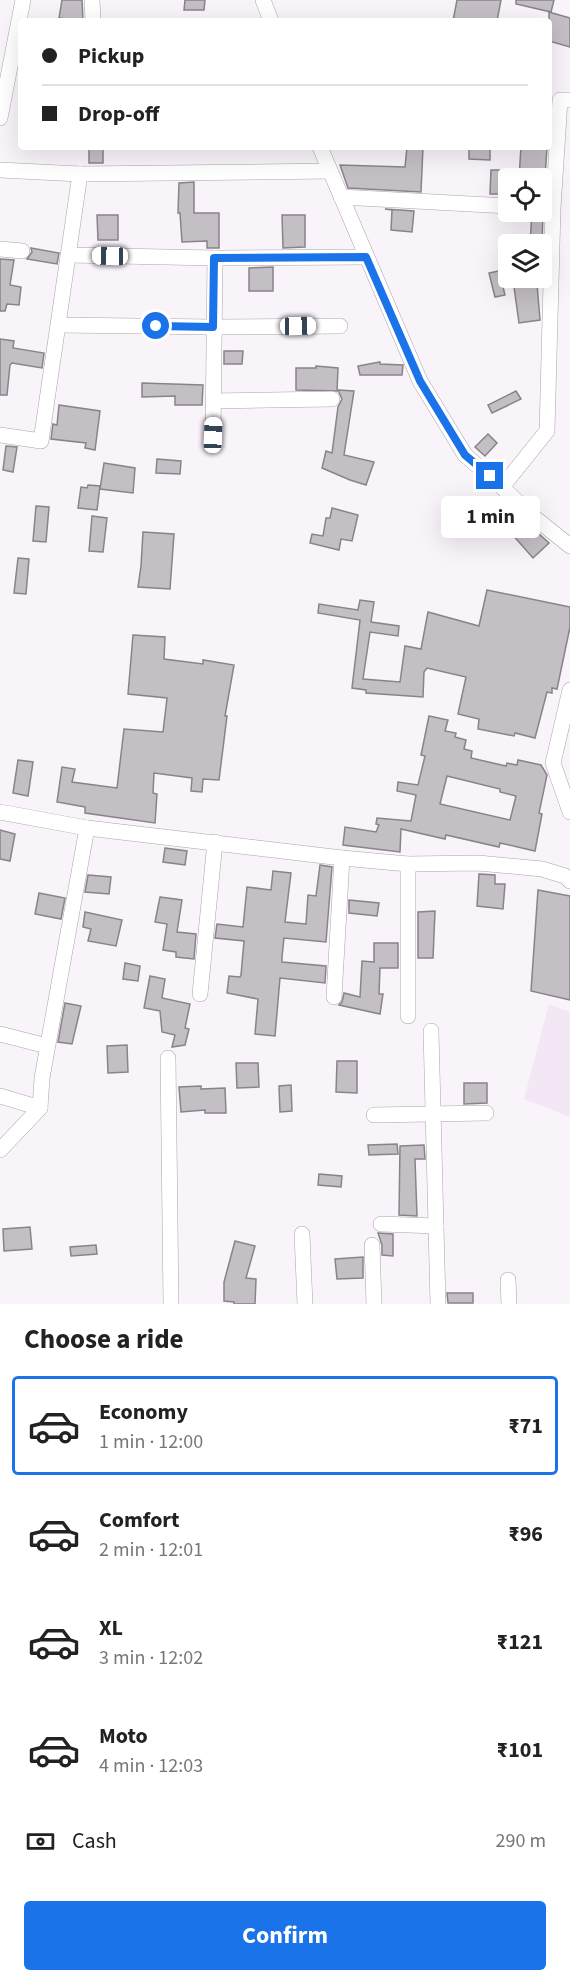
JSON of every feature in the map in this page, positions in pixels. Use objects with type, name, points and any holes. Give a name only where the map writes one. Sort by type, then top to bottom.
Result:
[{"type":"street","points":[[19,18],[23,0]]},
{"type":"street","points":[[92,0],[93,18]]},
{"type":"street","points":[[263,0],[270,18]]},
{"type":"street","points":[[0,118],[18,26]]},
{"type":"street","points":[[552,172],[560,100],[570,100]]},
{"type":"street","points":[[321,150],[420,381],[465,455],[530,514],[570,546]]},
{"type":"street","points":[[0,170],[80,174],[330,171]]},
{"type":"street","points":[[0,435],[41,441],[80,174]]},
{"type":"street","points":[[341,196],[498,205]]},
{"type":"street","points":[[502,487],[547,431],[548,222]]},
{"type":"street","points":[[0,249],[22,251]]},
{"type":"street","points":[[68,255],[214,258],[366,257]]},
{"type":"street","points":[[213,435],[214,258]]},
{"type":"street","points":[[59,325],[340,326]]},
{"type":"street","points":[[214,401],[333,399]]},
{"type":"street","points":[[570,690],[553,763],[570,812]]},
{"type":"street","points":[[0,812],[87,828],[342,858],[408,864],[478,863],[542,869],[565,876],[570,880]]},
{"type":"street","points":[[0,1150],[40,1108],[47,1046],[87,828]]},
{"type":"street","points":[[200,994],[215,842]]},
{"type":"street","points":[[334,997],[342,858]]},
{"type":"street","points":[[408,864],[408,1016]]},
{"type":"street","points":[[431,1031],[438,1304]]},
{"type":"street","points":[[0,1034],[47,1046]]},
{"type":"street","points":[[168,1058],[171,1304]]},
{"type":"street","points":[[0,1096],[40,1108]]},
{"type":"street","points":[[374,1115],[486,1113]]},
{"type":"street","points":[[381,1224],[435,1226]]},
{"type":"street","points":[[302,1234],[305,1304]]},
{"type":"street","points":[[372,1245],[374,1304]]},
{"type":"street","points":[[508,1280],[509,1304]]},
{"type":"shaded area","points":[[549,1004],[570,1012],[570,1117],[524,1099]]},
{"type":"building","points":[[62,0],[82,0],[83,18],[59,18]]},
{"type":"building","points":[[185,0],[205,0],[204,10],[184,10]]},
{"type":"building","points":[[457,0],[501,0],[498,18],[454,18]]},
{"type":"building","points":[[516,0],[554,0],[551,12],[516,4]]},
{"type":"building","points":[[549,12],[570,18],[570,47],[552,42],[552,18],[549,18]]},
{"type":"building","points":[[89,150],[103,150],[103,163],[89,163]]},
{"type":"building","points":[[407,150],[423,150],[421,192],[348,188],[340,165],[405,167]]},
{"type":"building","points":[[469,150],[490,150],[490,160],[469,159]]},
{"type":"building","points":[[521,150],[547,150],[546,168],[520,168]]},
{"type":"building","points":[[491,170],[498,170],[498,194],[490,194]]},
{"type":"building","points":[[194,182],[194,213],[219,213],[219,248],[207,248],[207,241],[182,242],[180,213],[178,213],[179,183]]},
{"type":"building","points":[[385,209],[414,211],[412,232],[391,230],[392,210]]},
{"type":"building","points":[[97,215],[118,215],[118,240],[98,240]]},
{"type":"building","points":[[282,215],[305,215],[305,247],[283,248]]},
{"type":"building","points":[[531,222],[543,222],[542,234],[531,234]]},
{"type":"building","points":[[31,248],[59,253],[57,264],[27,259],[32,252]]},
{"type":"building","points":[[0,259],[14,260],[10,285],[21,287],[19,305],[7,304],[5,311],[0,311]]},
{"type":"building","points":[[273,267],[273,291],[249,291],[249,268]]},
{"type":"building","points":[[498,271],[498,288],[503,288],[505,295],[495,297],[489,273]]},
{"type":"building","points":[[514,288],[537,288],[540,320],[519,323]]},
{"type":"building","points":[[0,339],[14,341],[13,348],[44,353],[42,368],[12,363],[10,365],[7,395],[0,395]]},
{"type":"building","points":[[224,351],[243,351],[242,364],[224,364]]},
{"type":"building","points":[[380,362],[380,364],[403,365],[402,375],[360,375],[358,366]]},
{"type":"building","points":[[316,366],[338,368],[337,391],[296,390],[296,368],[316,368]]},
{"type":"building","points":[[142,383],[203,385],[202,405],[175,405],[175,396],[142,397]]},
{"type":"building","points":[[338,390],[354,391],[344,455],[374,462],[366,485],[322,468],[326,451],[332,453],[338,407],[342,399]]},
{"type":"building","points":[[516,391],[521,399],[492,413],[488,405]]},
{"type":"building","points":[[59,405],[100,411],[95,450],[85,448],[86,443],[51,439],[53,424],[57,425]]},
{"type":"building","points":[[488,434],[497,443],[485,456],[475,447]]},
{"type":"building","points":[[6,446],[17,447],[13,472],[3,470]]},
{"type":"building","points":[[157,459],[181,461],[180,474],[156,473]]},
{"type":"building","points":[[104,463],[135,468],[133,493],[100,489]]},
{"type":"building","points":[[88,485],[100,486],[97,510],[78,508],[81,487],[87,488]]},
{"type":"building","points":[[36,506],[49,507],[46,542],[33,541]]},
{"type":"building","points":[[508,506],[549,543],[533,558],[497,517]]},
{"type":"building","points":[[332,508],[358,515],[352,541],[341,539],[339,550],[310,543],[312,534],[323,536],[326,518],[330,518]]},
{"type":"building","points":[[92,516],[107,518],[103,552],[89,551]]},
{"type":"building","points":[[143,532],[174,534],[170,589],[138,587]]},
{"type":"building","points":[[18,558],[29,559],[26,594],[14,593]]},
{"type":"building","points":[[487,590],[570,607],[570,627],[557,689],[552,688],[552,693],[547,692],[535,738],[515,733],[514,736],[478,729],[479,719],[458,714],[466,677],[427,668],[424,672],[423,697],[366,693],[366,690],[352,688],[360,620],[318,613],[319,604],[358,610],[360,600],[374,602],[371,622],[399,626],[398,636],[370,632],[363,679],[400,682],[405,646],[421,649],[428,612],[479,626]]},
{"type":"building","points":[[133,635],[165,637],[164,659],[203,664],[203,660],[234,665],[225,716],[227,716],[219,780],[203,779],[202,792],[191,791],[192,778],[154,773],[153,793],[157,794],[155,823],[85,813],[85,807],[57,802],[62,767],[75,769],[72,782],[117,788],[124,729],[163,732],[167,698],[128,694]]},
{"type":"building","points":[[429,716],[448,720],[445,731],[456,733],[455,737],[466,740],[464,749],[472,751],[471,758],[506,766],[507,763],[517,765],[518,760],[541,765],[547,775],[539,813],[542,814],[535,851],[500,843],[499,847],[446,835],[445,839],[401,829],[400,852],[343,845],[345,827],[376,832],[379,825],[376,824],[377,818],[411,821],[416,795],[397,791],[398,782],[418,785],[425,756],[421,755]],"holes":[[[447,776],[500,789],[500,792],[516,796],[510,820],[440,804]]]},
{"type":"building","points":[[18,760],[33,762],[28,796],[13,793]]},
{"type":"building","points":[[0,830],[15,834],[10,861],[0,859]]},
{"type":"building","points":[[165,848],[187,851],[185,865],[163,862]]},
{"type":"building","points":[[320,865],[332,867],[326,942],[284,938],[282,962],[326,966],[325,983],[280,978],[275,1036],[255,1034],[258,999],[227,993],[229,976],[240,977],[241,975],[244,941],[215,938],[217,924],[243,927],[247,887],[271,890],[273,871],[291,873],[285,922],[306,924],[308,895],[316,896]]},
{"type":"building","points":[[479,874],[495,875],[495,884],[505,884],[503,909],[477,906]]},
{"type":"building","points":[[88,875],[111,877],[109,894],[85,892]]},
{"type":"building","points":[[538,890],[570,896],[570,1000],[531,991]]},
{"type":"building","points":[[39,893],[65,898],[61,919],[35,914]]},
{"type":"building","points":[[160,897],[182,900],[177,932],[196,934],[194,959],[176,957],[176,952],[163,950],[167,924],[155,922]]},
{"type":"building","points":[[349,900],[379,903],[377,916],[349,913]]},
{"type":"building","points":[[435,911],[433,958],[418,958],[418,912]]},
{"type":"building","points":[[85,912],[122,920],[116,946],[88,941],[91,929],[83,927]]},
{"type":"building","points":[[374,943],[398,943],[398,968],[380,968],[379,994],[383,994],[380,1014],[339,1005],[344,993],[360,997],[362,961],[374,962]]},
{"type":"building","points":[[125,963],[140,966],[138,981],[123,979]]},
{"type":"building","points":[[150,976],[165,979],[162,998],[190,1004],[185,1028],[189,1029],[185,1045],[172,1047],[175,1035],[162,1032],[160,1011],[144,1008]]},
{"type":"building","points":[[65,1003],[81,1006],[72,1044],[58,1042]]},
{"type":"building","points":[[127,1045],[128,1072],[108,1073],[107,1046]]},
{"type":"building","points":[[337,1061],[357,1061],[357,1093],[336,1092]]},
{"type":"building","points":[[236,1063],[258,1063],[259,1087],[237,1088]]},
{"type":"building","points":[[464,1083],[487,1083],[487,1103],[464,1104]]},
{"type":"building","points":[[291,1085],[292,1111],[280,1112],[279,1086]]},
{"type":"building","points":[[201,1086],[201,1089],[225,1088],[226,1113],[205,1113],[205,1110],[181,1112],[179,1087]]},
{"type":"building","points":[[397,1144],[398,1154],[369,1155],[368,1145]]},
{"type":"building","points":[[424,1145],[425,1159],[415,1159],[417,1216],[399,1215],[400,1146]]},
{"type":"building","points":[[319,1174],[342,1176],[341,1187],[318,1185]]},
{"type":"building","points":[[30,1227],[32,1249],[4,1251],[3,1229]]},
{"type":"building","points":[[378,1233],[393,1234],[393,1256],[382,1255]]},
{"type":"building","points":[[235,1241],[255,1246],[246,1278],[256,1279],[255,1304],[234,1304],[234,1302],[224,1301],[224,1282]]},
{"type":"building","points":[[96,1245],[97,1254],[71,1256],[70,1247]]},
{"type":"building","points":[[363,1257],[363,1278],[337,1279],[335,1259]]},
{"type":"building","points":[[447,1293],[473,1293],[473,1303],[448,1303]]},
{"type":"route","points":[[156,326],[213,327],[214,258],[366,257],[420,381],[465,455],[490,476]]}]
